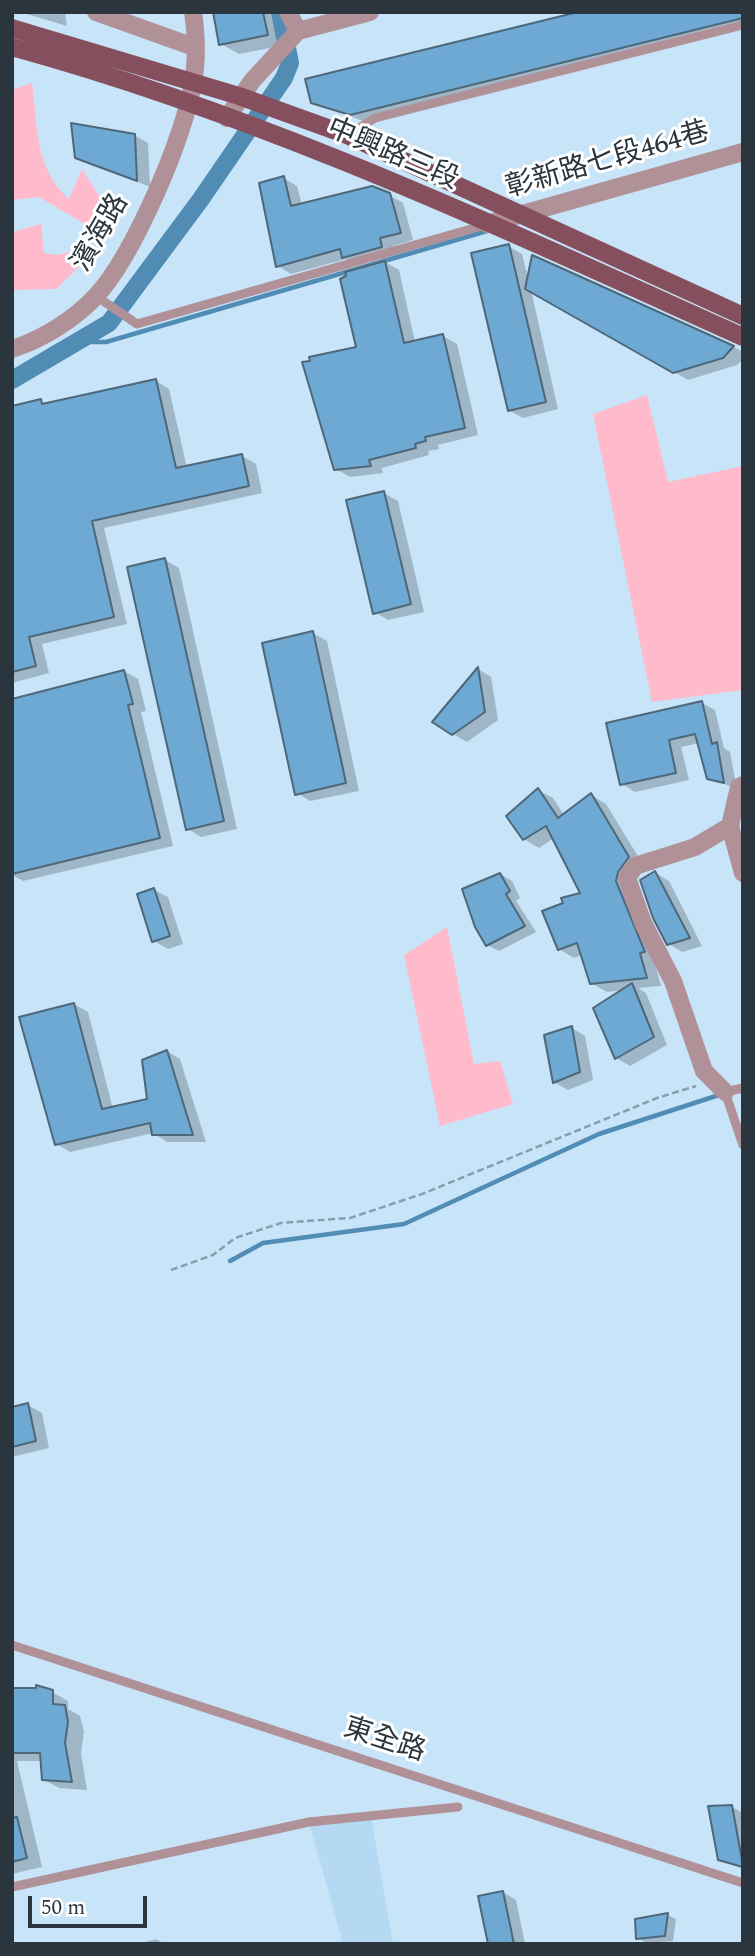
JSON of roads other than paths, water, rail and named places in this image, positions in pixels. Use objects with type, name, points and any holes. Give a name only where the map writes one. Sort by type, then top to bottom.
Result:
[{"type":"main road","name":"中興路三段","points":[[12,28],[239,96],[346,135],[523,213],[743,316]]},
{"type":"main road","name":"中興路三段","points":[[12,47],[227,118],[487,224],[743,337]]},
{"type":"street","points":[[96,12],[194,47]]},
{"type":"street","name":"濱海路","points":[[12,349],[39,341],[96,296],[140,228],[193,82],[193,12]]},
{"type":"street","points":[[288,12],[293,34]]},
{"type":"street","points":[[227,118],[239,96],[293,34],[370,12]]},
{"type":"street","name":"彰新路七段464巷","points":[[487,224],[743,152]]},
{"type":"street","points":[[743,785],[739,787],[733,804],[730,826],[743,873]]},
{"type":"street","points":[[730,826],[695,847],[635,866],[627,878],[643,923],[673,981],[704,1071],[734,1090]]},
{"type":"lane","points":[[346,135],[375,118],[743,25]]},
{"type":"lane","points":[[96,296],[137,324],[487,224]]},
{"type":"lane","points":[[734,1090],[743,1145]]},
{"type":"lane","name":"東全路","points":[[12,1645],[743,1882]]},
{"type":"lane","points":[[12,1887],[309,1822],[458,1807]]},
{"type":"waterway","points":[[12,380],[109,323],[201,199],[284,78],[290,63],[280,12]]},
{"type":"waterway","points":[[77,342],[106,342],[487,231]]},
{"type":"waterway","points":[[230,1261],[263,1243],[404,1224],[599,1134],[722,1094]]}]
